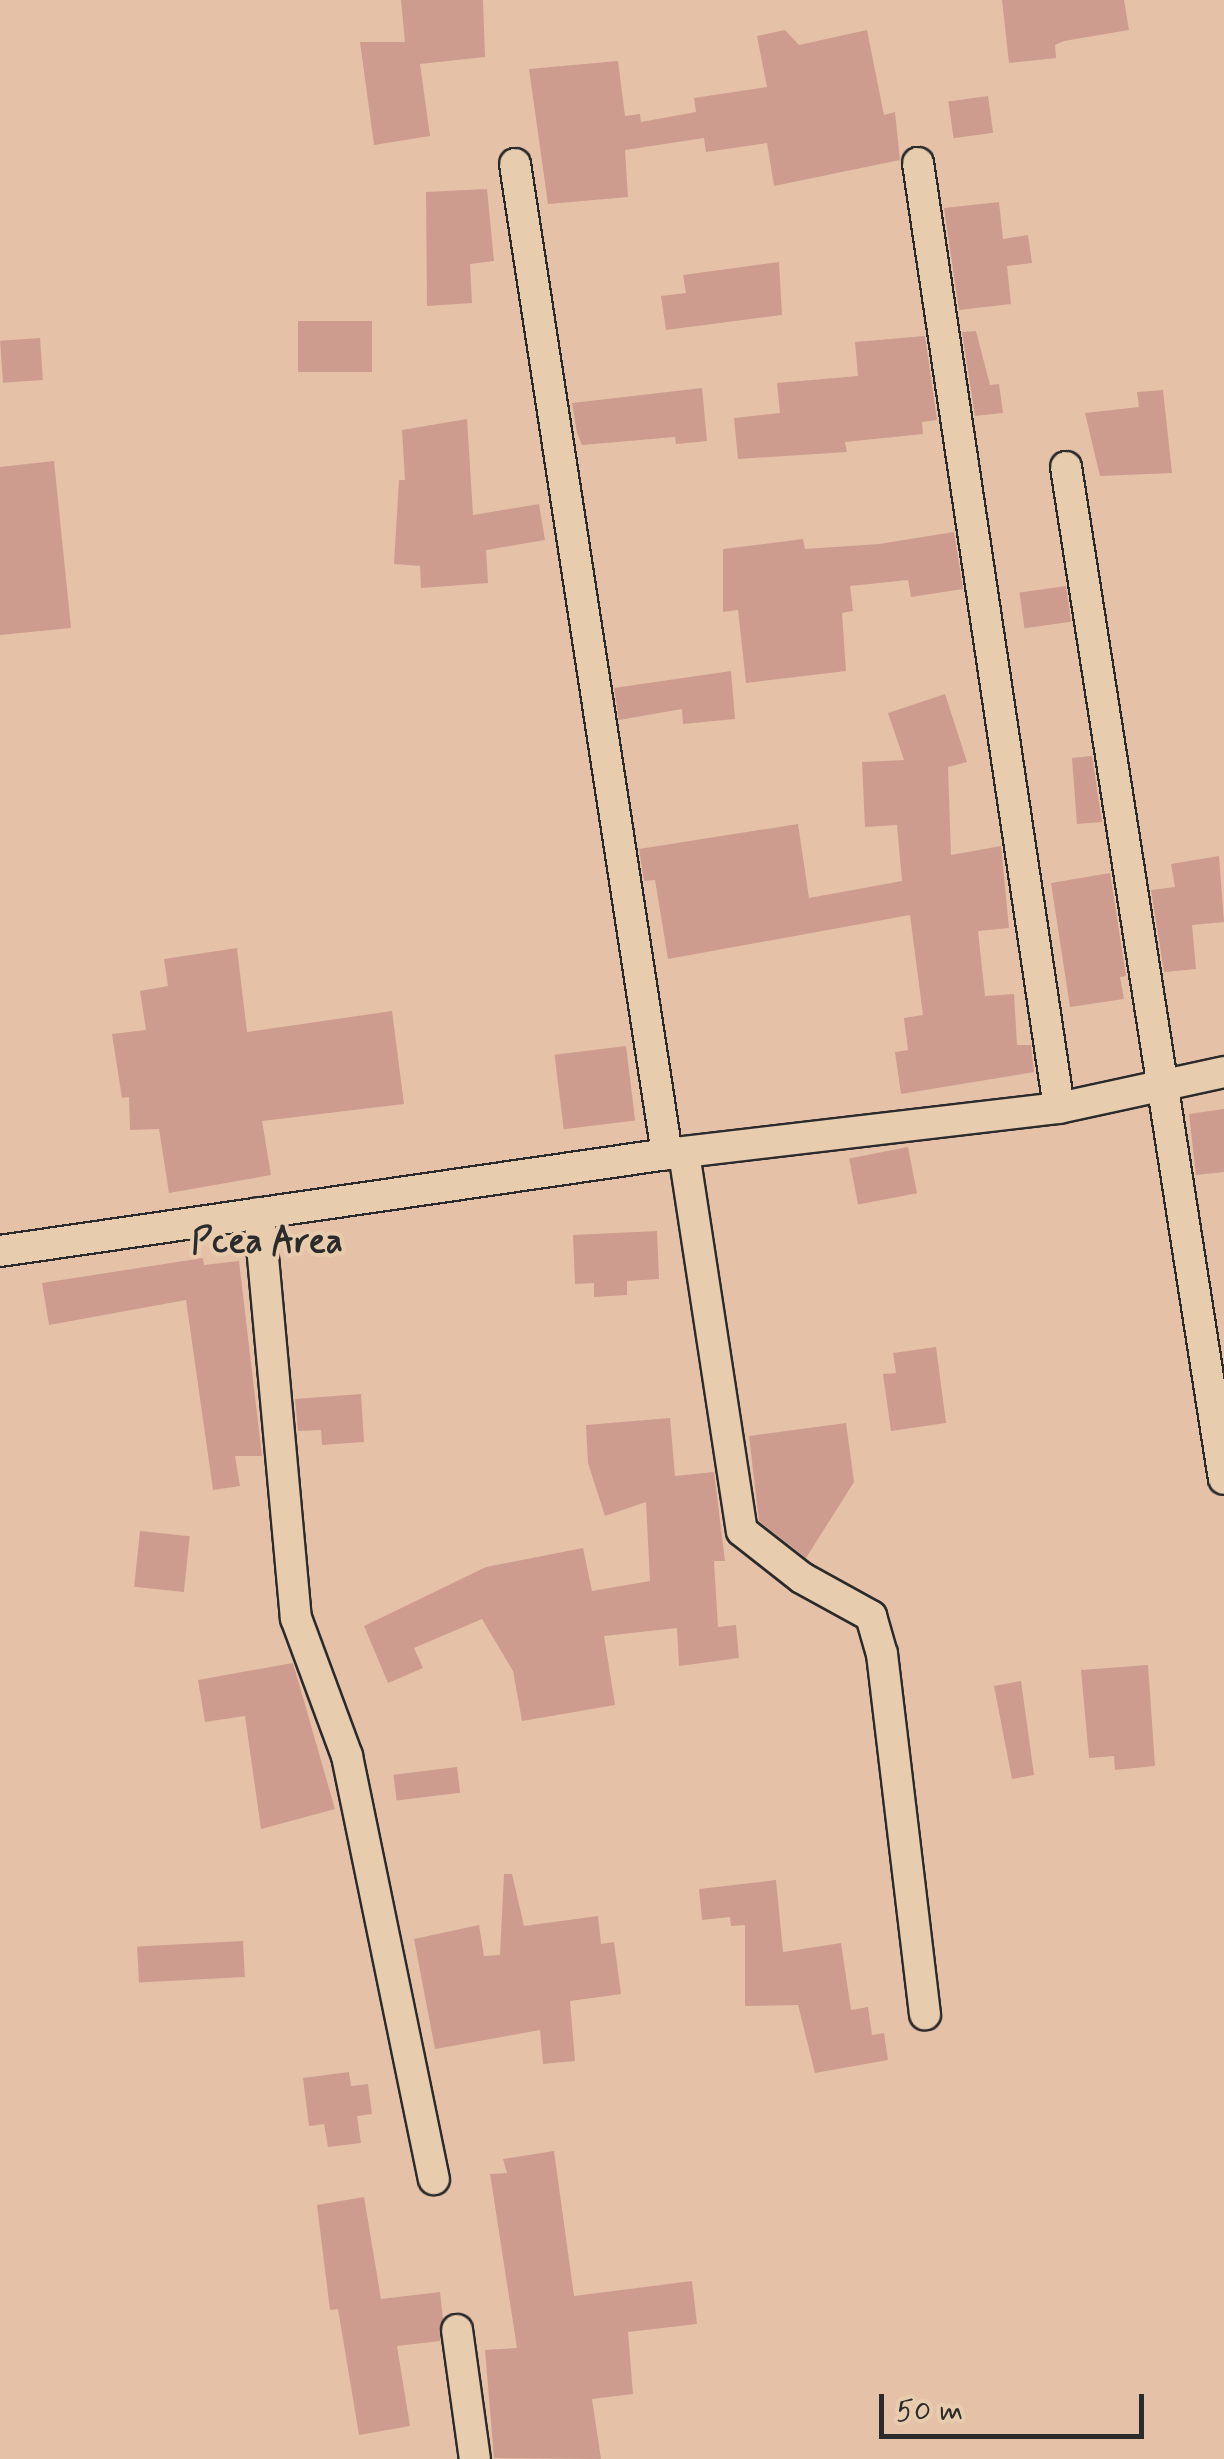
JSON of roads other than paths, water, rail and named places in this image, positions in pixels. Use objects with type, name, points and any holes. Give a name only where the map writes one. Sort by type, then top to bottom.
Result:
[{"type":"street","points":[[918,163],[1060,1108]]},
{"type":"street","points":[[515,164],[676,1154],[742,1532],[802,1578],[871,1616],[882,1654],[924,2014]]},
{"type":"street","points":[[1066,467],[1224,1479]]},
{"type":"street","points":[[0,1252],[676,1154],[1060,1108],[1164,1082],[1224,1072]]},
{"type":"street","points":[[259,1213],[296,1618],[348,1756],[434,2179]]},
{"type":"street","points":[[457,2330],[475,2459]]},
{"type":"district","name":"Pcea Area","points":[[267,1242]]}]
